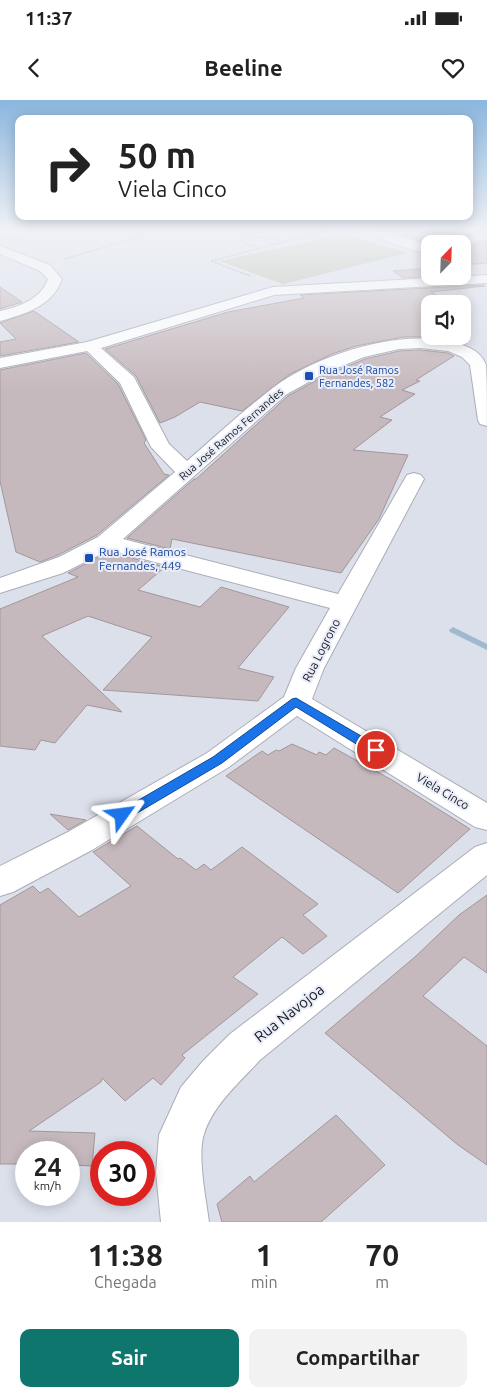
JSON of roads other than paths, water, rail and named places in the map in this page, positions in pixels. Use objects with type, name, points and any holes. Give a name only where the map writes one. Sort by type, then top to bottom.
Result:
[{"type":"street","points":[[0,316],[29,306],[44,296],[54,283]]},
{"type":"street","points":[[0,363],[90,346],[263,293],[287,290],[419,283]]},
{"type":"street","name":"Rua José Ramos Fernandes","points":[[0,586],[65,564],[84,556],[106,542],[281,390],[313,371],[344,358],[374,348],[398,344],[418,343],[452,347],[466,352],[474,358],[478,365],[486,402]]},
{"type":"street","points":[[90,346],[128,381],[140,410],[161,447],[187,472]]},
{"type":"street","points":[[486,402],[487,420]]},
{"type":"street","name":"Rua Logrono","points":[[296,702],[310,668],[414,479]]},
{"type":"street","points":[[106,542],[344,604]]},
{"type":"street","points":[[0,882],[80,840],[218,760],[296,702]]},
{"type":"street","name":"Viela Cinco","points":[[296,702],[487,818]]},
{"type":"street","name":"Rua Navojoa","points":[[185,1222],[179,1173],[181,1135],[196,1102],[218,1075],[245,1047],[487,856]]},
{"type":"waterway","points":[[453,630],[487,647]]},
{"type":"place","name":"Rua José Ramos Fernandes, 582","points":[[309,376]]},
{"type":"place","name":"Rua José Ramos Fernandes, 449","points":[[89,558]]}]
